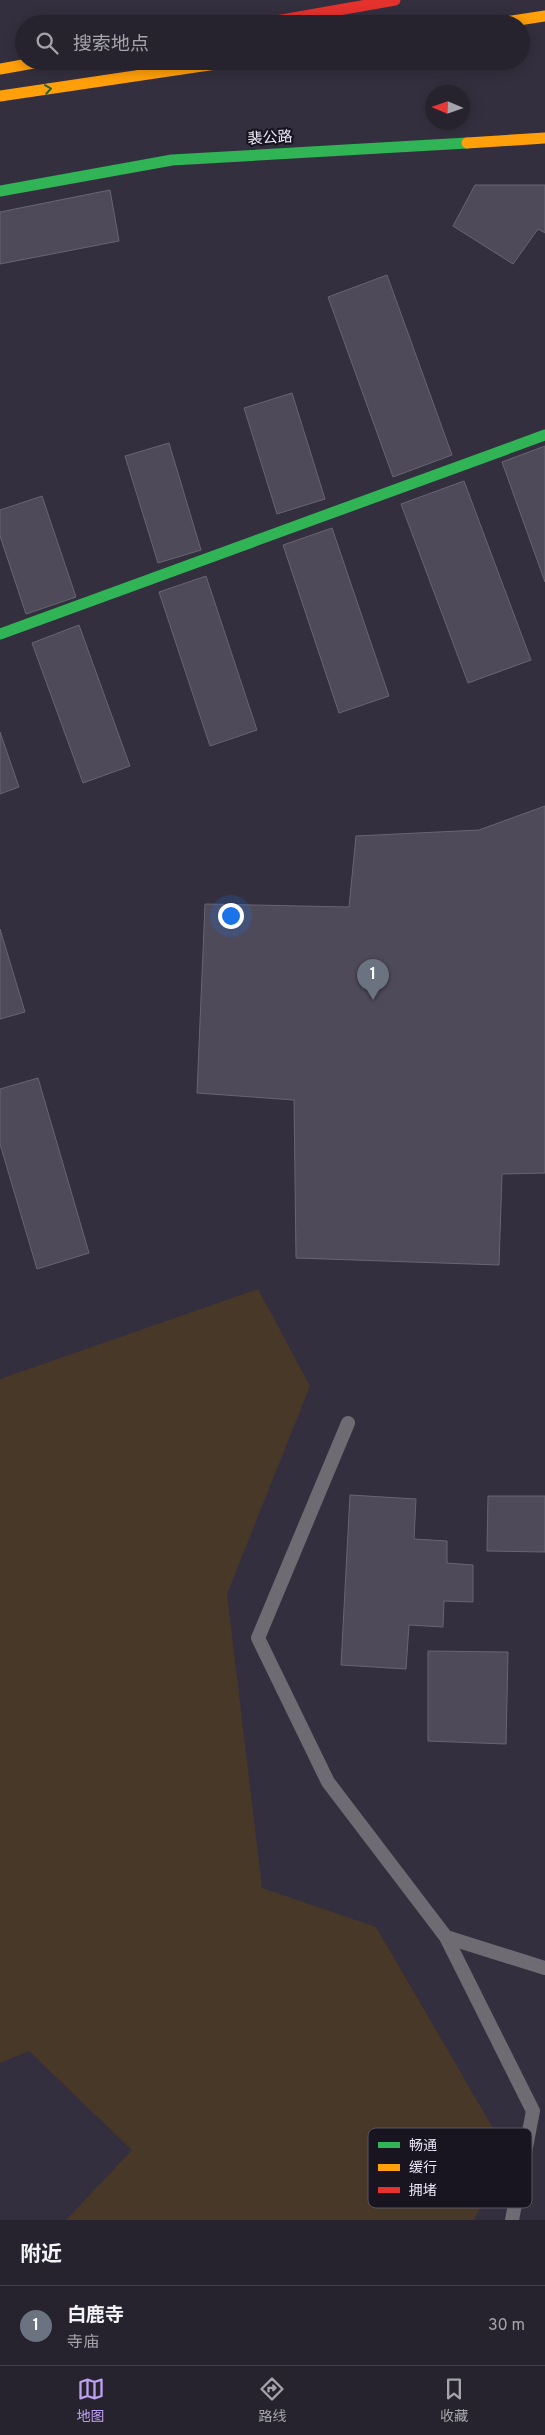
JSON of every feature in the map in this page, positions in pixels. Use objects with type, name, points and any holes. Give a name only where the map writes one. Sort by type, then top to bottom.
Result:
[{"type":"main road","points":[[310,15],[395,0]]},
{"type":"main road","points":[[530,18],[545,16]]},
{"type":"main road","points":[[0,69],[15,66]]},
{"type":"main road","points":[[0,96],[175,70]]},
{"type":"main road","name":"裴公路","points":[[0,191],[172,160],[545,138]]},
{"type":"main road","points":[[0,634],[470,464],[545,435]]},
{"type":"lane","points":[[348,1423],[258,1638],[328,1782],[446,1937],[533,2111],[530,2128]]},
{"type":"lane","points":[[446,1937],[545,1968]]},
{"type":"shaded area","points":[[258,1289],[310,1386],[227,1594],[262,1888],[376,1927],[493,2128],[368,2128],[368,2208],[480,2208],[474,2220],[66,2220],[132,2150],[29,2051],[0,2063],[0,1379]]},
{"type":"building","points":[[475,185],[545,185],[545,233],[538,229],[513,264],[453,226]]},
{"type":"building","points":[[110,190],[119,241],[0,264],[0,212]]},
{"type":"building","points":[[387,275],[452,455],[393,477],[328,297]]},
{"type":"building","points":[[292,393],[325,499],[277,514],[244,408]]},
{"type":"building","points":[[169,443],[201,550],[158,563],[125,456]]},
{"type":"building","points":[[545,446],[545,582],[502,462]]},
{"type":"building","points":[[464,481],[531,660],[468,683],[401,504]]},
{"type":"building","points":[[42,496],[76,597],[26,614],[0,536],[0,510]]},
{"type":"building","points":[[332,528],[389,696],[339,713],[283,545]]},
{"type":"building","points":[[206,576],[257,730],[210,746],[159,592]]},
{"type":"building","points":[[79,625],[130,766],[83,783],[32,643]]},
{"type":"building","points":[[0,732],[19,787],[0,794]]},
{"type":"building","points":[[545,806],[545,1173],[502,1174],[499,1265],[296,1258],[294,1100],[197,1093],[205,904],[349,907],[356,836],[479,830]]},
{"type":"building","points":[[0,929],[25,1012],[0,1019]]},
{"type":"building","points":[[38,1078],[89,1253],[37,1269],[0,1144],[0,1089]]},
{"type":"building","points":[[350,1495],[416,1499],[414,1539],[447,1541],[447,1563],[473,1565],[473,1602],[444,1601],[443,1627],[409,1625],[406,1669],[341,1665]]},
{"type":"building","points":[[488,1496],[545,1496],[545,1552],[487,1551]]},
{"type":"building","points":[[428,1651],[508,1652],[506,1744],[428,1741]]},
{"type":"traffic: fast","points":[[0,191],[172,160],[467,143]]},
{"type":"traffic: fast","points":[[0,634],[545,435]]},
{"type":"traffic: slow","points":[[530,18],[545,16]]},
{"type":"traffic: slow","points":[[0,69],[15,66]]},
{"type":"traffic: slow","points":[[0,96],[175,70]]},
{"type":"traffic: slow","points":[[467,143],[545,138]]},
{"type":"traffic: jam","points":[[310,15],[395,0]]},
{"type":"place","name":"白鹿寺","points":[[373,1000]]}]
